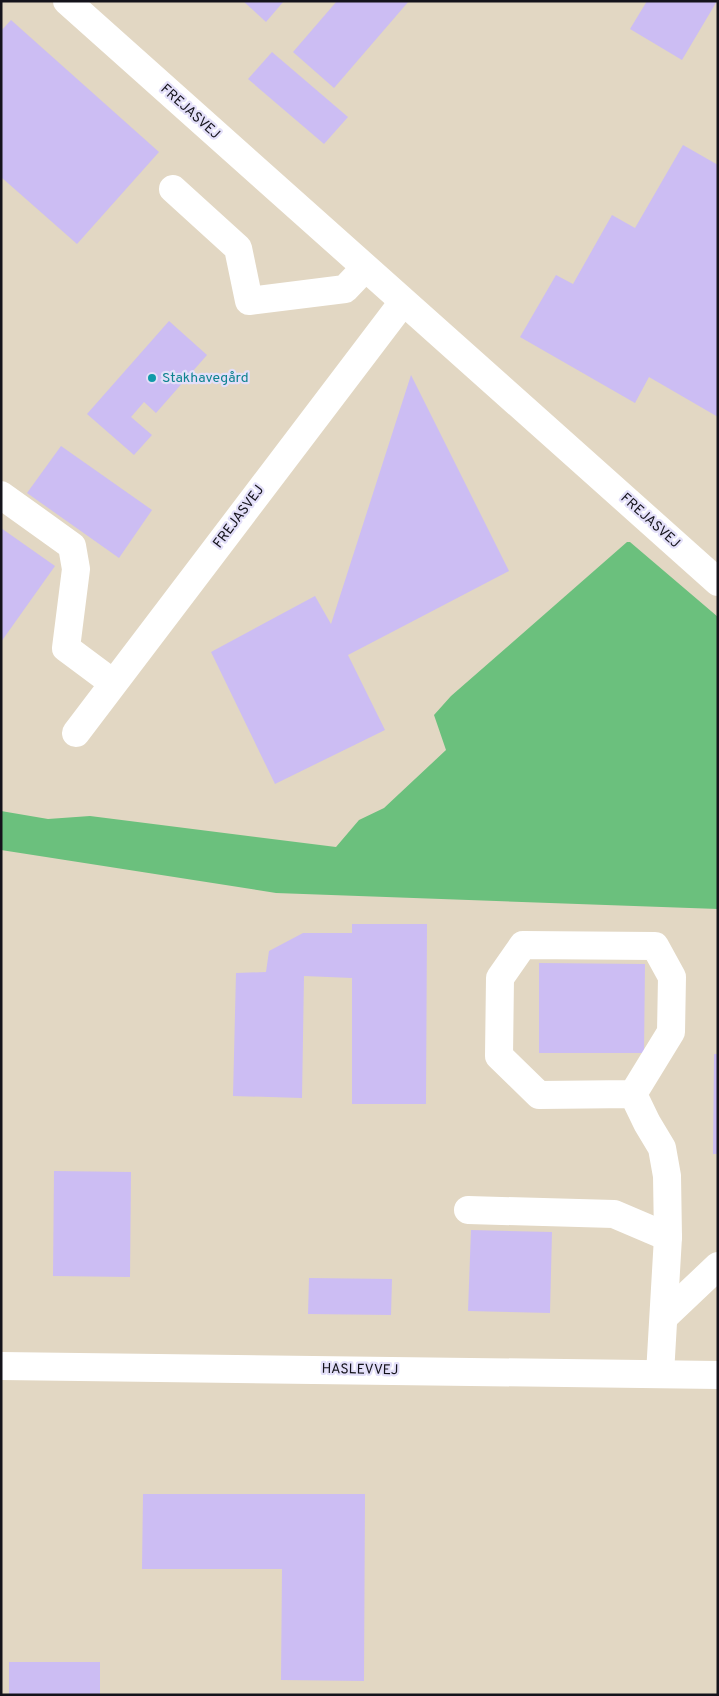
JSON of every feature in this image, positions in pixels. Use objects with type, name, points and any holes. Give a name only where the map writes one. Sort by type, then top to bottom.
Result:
[{"type":"street","name":"FREJASVEJ","points":[[67,1],[718,582]]},
{"type":"street","points":[[173,189],[238,248],[249,301],[345,289],[365,268]]},
{"type":"street","name":"FREJASVEJ","points":[[76,733],[403,302]]},
{"type":"street","points":[[1,495],[72,546],[76,569],[66,648],[113,683]]},
{"type":"street","points":[[523,945],[655,946],[672,977],[671,1032],[634,1094],[539,1095],[498,1056],[500,978],[523,945]]},
{"type":"street","points":[[634,1094],[647,1123],[662,1148],[667,1176],[668,1237],[660,1374]]},
{"type":"street","points":[[468,1210],[614,1214],[668,1237]]},
{"type":"street","points":[[664,1317],[718,1266]]},
{"type":"street","name":"HASLEVVEJ","points":[[1,1366],[718,1375]]},
{"type":"shaded area","points":[[1,1],[718,1],[718,1695],[1,1695]]},
{"type":"green space","points":[[627,542],[630,542],[718,617],[718,909],[276,893],[1,850],[1,811],[48,819],[90,816],[336,847],[359,820],[384,808],[446,750],[434,715],[451,696]]},
{"type":"building","points":[[243,1],[284,1],[266,22]]},
{"type":"building","points":[[337,1],[409,1],[334,88],[293,52]]},
{"type":"building","points":[[647,1],[717,1],[682,60],[630,29]]},
{"type":"building","points":[[11,20],[159,152],[77,244],[1,177],[1,31]]},
{"type":"building","points":[[272,52],[348,117],[324,144],[248,79]]},
{"type":"building","points":[[683,145],[718,165],[718,417],[649,377],[635,403],[520,337],[556,275],[573,284],[612,215],[635,228]]},
{"type":"building","name":"Stakhavegård","points":[[169,321],[207,355],[156,413],[144,402],[131,417],[152,435],[134,455],[87,414]]},
{"type":"building","points":[[411,375],[509,571],[348,655],[385,730],[275,784],[211,652],[315,596],[331,624]]},
{"type":"building","points":[[61,446],[152,510],[119,558],[27,493]]},
{"type":"building","points":[[1,528],[55,566],[1,642]]},
{"type":"building","points":[[352,924],[427,924],[426,1104],[352,1104],[352,978],[304,976],[302,1098],[233,1096],[236,973],[266,972],[269,951],[303,933],[352,933]]},
{"type":"building","points":[[539,963],[645,964],[644,1053],[539,1053]]},
{"type":"building","points":[[714,1054],[718,1054],[718,1154],[713,1154]]},
{"type":"building","points":[[54,1171],[131,1172],[130,1277],[53,1276]]},
{"type":"building","points":[[471,1230],[552,1232],[550,1313],[468,1311]]},
{"type":"building","points":[[309,1278],[392,1279],[391,1315],[308,1314]]},
{"type":"building","points":[[143,1494],[365,1494],[364,1681],[281,1680],[282,1569],[142,1569]]},
{"type":"building","points":[[9,1662],[100,1662],[100,1695],[9,1695]]},
{"type":"place","name":"Stakhavegård","points":[[152,378]]}]
